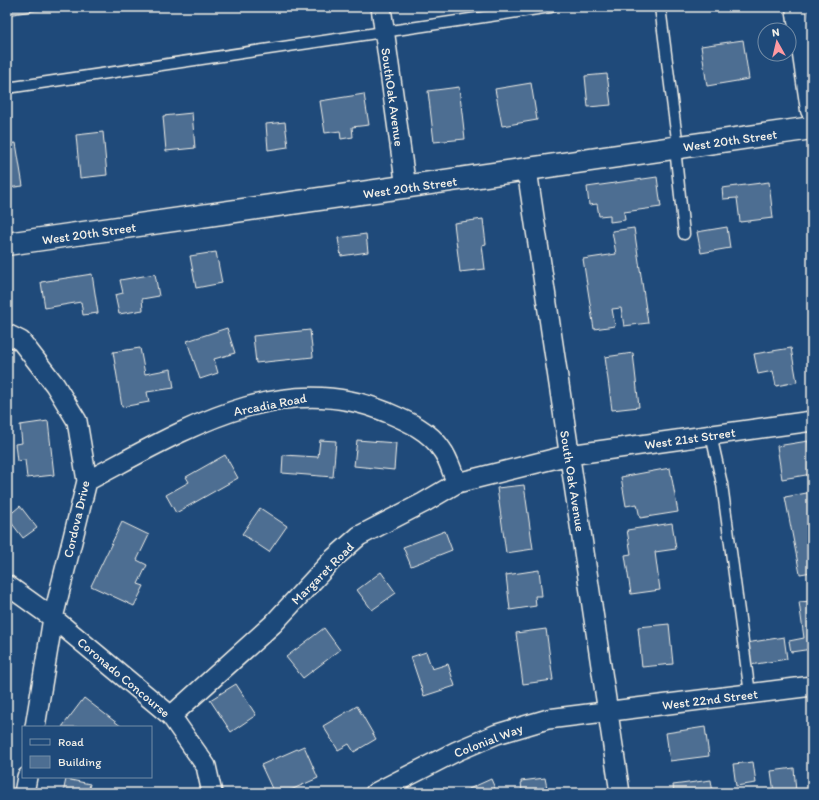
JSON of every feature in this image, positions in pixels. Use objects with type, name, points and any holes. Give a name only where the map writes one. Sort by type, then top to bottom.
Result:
[{"type":"street","name":"SouthOak Avenue","points":[[381,7],[406,188]]},
{"type":"street","points":[[797,7],[812,110]]},
{"type":"street","name":"West 20th Street","points":[[7,244],[406,188],[812,128]]},
{"type":"street","name":"South Oak Avenue","points":[[527,170],[620,793]]},
{"type":"street","name":"Cordova Drive","points":[[7,334],[21,341],[55,385],[77,421],[87,481],[53,618],[35,726]]},
{"type":"street","name":"Arcadia Road","points":[[87,481],[197,423],[222,413],[258,404],[311,396],[347,398],[378,408],[405,420],[430,435],[443,451],[457,483]]},
{"type":"street","name":"West 21st Street","points":[[569,455],[812,421]]},
{"type":"street","name":"Margaret Road","points":[[172,716],[273,624],[333,559],[359,536],[423,503],[457,483],[569,455]]},
{"type":"street","name":"Coronado Concourse","points":[[7,585],[53,618],[172,716],[206,766],[212,793]]},
{"type":"street","name":"West 22nd Street","points":[[608,712],[812,686]]},
{"type":"street","name":"Colonial Way","points":[[375,793],[457,751],[497,734],[548,719],[608,712]]},
{"type":"street","points":[[24,793],[27,778]]},
{"type":"lane","points":[[7,88],[551,7]]},
{"type":"lane","points":[[660,7],[677,148],[684,234]]},
{"type":"lane","points":[[711,435],[722,484],[750,694]]},
{"type":"building","points":[[7,7],[45,7],[45,9],[7,15]]},
{"type":"building","points":[[743,40],[749,79],[707,86],[701,46]]},
{"type":"building","points":[[607,74],[611,105],[588,107],[585,76]]},
{"type":"building","points":[[531,83],[537,120],[502,126],[495,89]]},
{"type":"building","points":[[459,87],[465,139],[434,142],[428,91]]},
{"type":"building","points":[[364,94],[369,125],[352,127],[353,137],[341,139],[340,131],[325,133],[320,101]]},
{"type":"building","points":[[192,113],[195,148],[166,151],[163,116]]},
{"type":"building","points":[[285,122],[288,147],[268,150],[266,124]]},
{"type":"building","points":[[103,132],[107,175],[80,178],[76,135]]},
{"type":"building","points":[[16,143],[23,186],[7,188],[7,144]]},
{"type":"building","points":[[657,177],[661,207],[624,212],[625,220],[610,222],[610,215],[599,216],[597,204],[589,205],[587,187]]},
{"type":"building","points":[[769,182],[773,218],[740,222],[737,198],[723,199],[722,188]]},
{"type":"building","points":[[483,219],[486,244],[482,245],[485,269],[460,272],[454,223]]},
{"type":"building","points":[[727,227],[730,248],[701,253],[697,232]]},
{"type":"building","points":[[634,228],[648,323],[624,326],[621,308],[612,309],[615,326],[594,329],[583,259],[616,254],[612,231]]},
{"type":"building","points":[[366,234],[368,252],[341,256],[338,238]]},
{"type":"building","points":[[216,252],[222,283],[196,288],[190,256]]},
{"type":"building","points":[[92,274],[98,313],[83,315],[81,302],[45,308],[41,282]]},
{"type":"building","points":[[155,274],[159,296],[142,299],[143,310],[119,314],[115,295],[123,293],[120,280]]},
{"type":"building","points":[[227,328],[235,353],[214,359],[218,373],[200,379],[187,341]]},
{"type":"building","points":[[310,330],[313,357],[256,363],[253,336]]},
{"type":"building","points":[[140,348],[145,374],[171,369],[174,388],[147,392],[149,402],[122,407],[113,352]]},
{"type":"building","points":[[791,348],[797,382],[776,386],[773,371],[758,374],[754,354]]},
{"type":"building","points":[[633,353],[639,407],[612,410],[605,357]]},
{"type":"building","points":[[48,421],[54,475],[27,478],[25,460],[17,461],[15,444],[22,443],[20,425]]},
{"type":"building","points":[[320,440],[336,441],[333,477],[282,473],[283,455],[318,457]]},
{"type":"building","points":[[357,440],[396,443],[394,470],[354,466]]},
{"type":"building","points":[[808,441],[812,462],[812,474],[782,479],[777,446]]},
{"type":"building","points":[[225,455],[238,478],[176,513],[166,495],[189,482],[186,477]]},
{"type":"building","points":[[670,468],[678,512],[640,518],[637,504],[626,506],[621,477]]},
{"type":"building","points":[[524,485],[533,549],[506,553],[497,488]]},
{"type":"building","points":[[812,492],[812,572],[800,574],[785,497]]},
{"type":"building","points":[[20,506],[37,528],[23,538],[7,517]]},
{"type":"building","points":[[260,508],[287,526],[269,552],[242,534]]},
{"type":"building","points":[[122,522],[149,535],[137,560],[147,565],[138,584],[144,586],[134,606],[91,586]]},
{"type":"building","points":[[672,523],[676,549],[655,552],[660,590],[631,594],[625,555],[631,554],[627,530]]},
{"type":"building","points":[[445,531],[452,550],[411,566],[403,547]]},
{"type":"building","points":[[539,570],[542,596],[535,596],[536,606],[510,610],[506,575]]},
{"type":"building","points":[[381,572],[396,593],[372,610],[357,590]]},
{"type":"building","points":[[812,601],[812,649],[791,652],[789,641],[804,638],[799,602]]},
{"type":"building","points":[[669,624],[673,664],[642,667],[638,627]]},
{"type":"building","points":[[324,628],[340,650],[303,678],[286,657]]},
{"type":"building","points":[[546,629],[553,680],[523,684],[516,633]]},
{"type":"building","points":[[784,637],[787,659],[750,665],[746,643]]},
{"type":"building","points":[[426,652],[432,669],[448,664],[455,686],[424,696],[411,657]]},
{"type":"building","points":[[236,684],[256,715],[231,732],[210,700]]},
{"type":"building","points":[[84,698],[121,726],[63,726]]},
{"type":"building","points":[[357,706],[376,739],[354,752],[349,744],[338,750],[323,726]]},
{"type":"building","points":[[705,727],[709,756],[670,761],[666,733]]},
{"type":"building","points":[[304,746],[318,778],[284,793],[274,793],[261,765]]},
{"type":"building","points":[[753,762],[756,783],[736,786],[733,764]]},
{"type":"building","points":[[794,768],[796,792],[774,793],[771,771]]},
{"type":"building","points":[[545,778],[548,793],[522,793],[521,781]]},
{"type":"building","points":[[66,779],[90,784],[88,793],[63,793]]},
{"type":"building","points":[[491,779],[497,793],[460,793]]},
{"type":"building","points":[[711,780],[713,793],[674,793],[673,785]]}]
